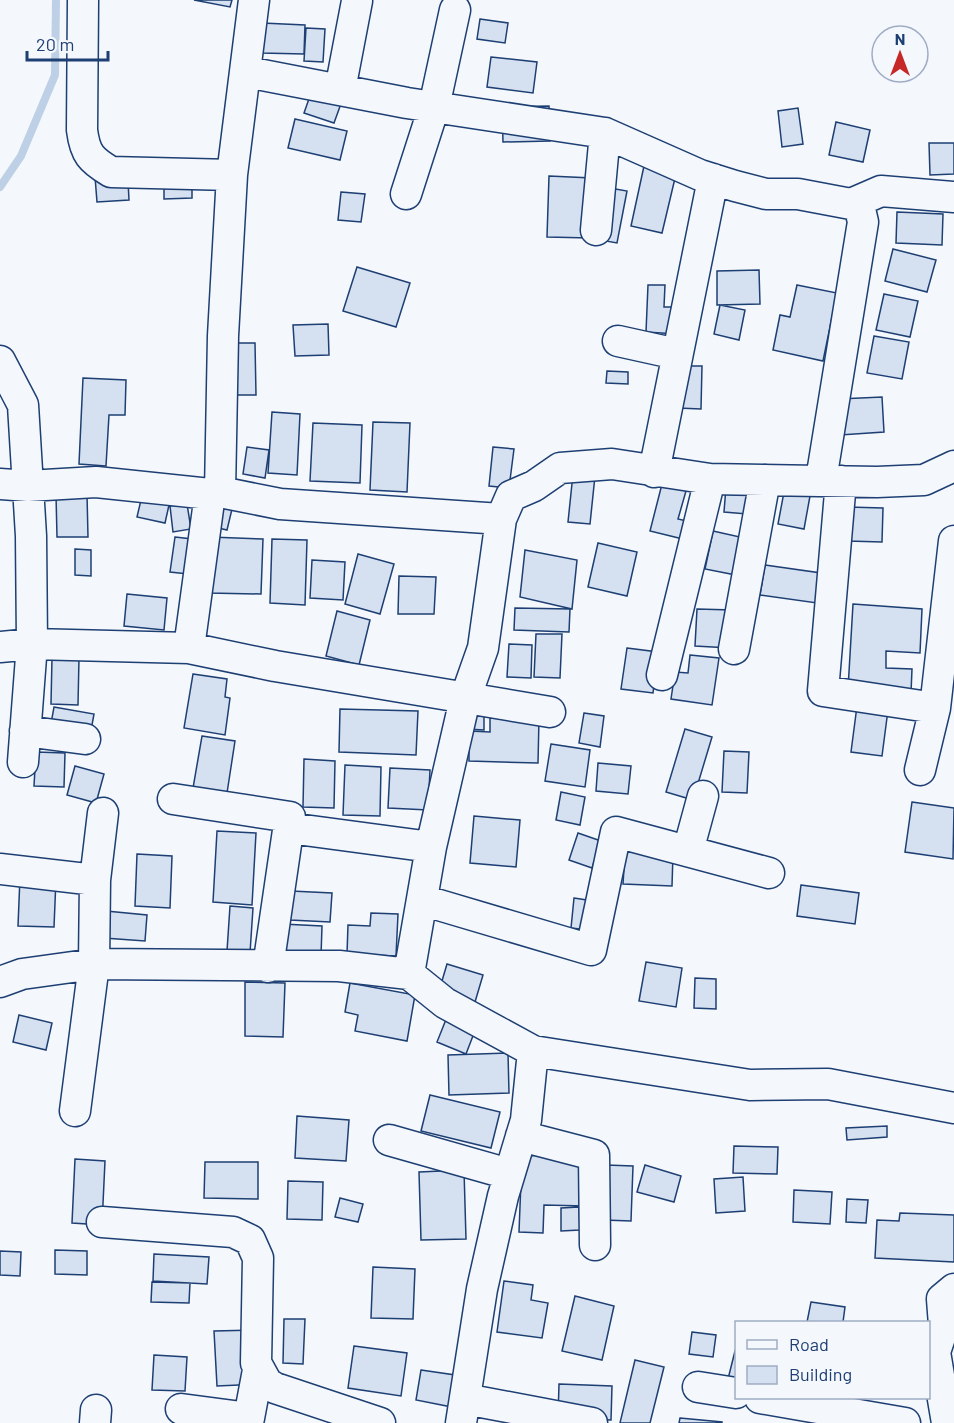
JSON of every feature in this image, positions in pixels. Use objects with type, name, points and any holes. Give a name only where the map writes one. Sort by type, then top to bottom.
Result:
[{"type":"street","points":[[83,0],[82,130],[85,149],[97,164],[111,172],[232,175]]},
{"type":"street","points":[[189,648],[215,493],[232,175],[247,72],[254,0]]},
{"type":"street","points":[[340,90],[357,1]]},
{"type":"street","points":[[406,194],[434,106],[455,9]]},
{"type":"street","points":[[247,72],[340,90],[605,133],[713,179],[766,194],[798,194],[851,204],[860,209],[863,222],[831,481],[823,691],[935,708]]},
{"type":"street","points":[[596,230],[605,133]]},
{"type":"street","points":[[654,471],[713,179]]},
{"type":"street","points":[[851,204],[881,191],[954,197]]},
{"type":"street","points":[[618,341],[677,354]]},
{"type":"street","points":[[0,361],[23,405],[14,485],[32,644],[23,762]]},
{"type":"street","points":[[409,975],[431,847],[465,699],[483,648],[501,519],[511,496],[534,486],[560,468],[612,464],[710,479],[831,481],[924,480],[954,466]]},
{"type":"street","points":[[662,675],[710,479]]},
{"type":"street","points":[[734,649],[765,480]]},
{"type":"street","points":[[14,485],[96,482],[215,493],[280,504],[501,519]]},
{"type":"street","points":[[920,770],[935,708],[954,541]]},
{"type":"street","points":[[0,647],[32,644],[189,648],[275,666],[550,712]]},
{"type":"street","points":[[25,731],[85,740]]},
{"type":"street","points":[[688,851],[703,796]]},
{"type":"street","points":[[173,799],[290,817],[268,967]]},
{"type":"street","points":[[75,1111],[94,964],[95,880],[103,813]]},
{"type":"street","points":[[289,828],[431,847]]},
{"type":"street","points":[[422,900],[591,950],[616,832],[769,873]]},
{"type":"street","points":[[0,869],[95,880]]},
{"type":"street","points":[[0,982],[22,974],[94,964],[339,966],[409,975],[445,1003],[533,1051],[750,1085],[828,1084],[954,1108]]},
{"type":"street","points":[[533,1051],[526,1120],[509,1174],[482,1289],[463,1411],[592,1423]]},
{"type":"street","points":[[521,1137],[594,1155],[595,1245]]},
{"type":"street","points":[[389,1140],[509,1174]]},
{"type":"street","points":[[102,1222],[233,1232],[250,1240],[258,1258],[258,1370],[249,1418],[181,1409]]},
{"type":"street","points":[[947,1423],[932,1351],[944,1325],[942,1299],[954,1289]]},
{"type":"street","points":[[258,1370],[267,1383],[275,1388],[380,1423]]},
{"type":"street","points":[[698,1387],[735,1393]]},
{"type":"street","points":[[766,1399],[905,1423]]},
{"type":"building","points":[[194,0],[232,0],[230,7]]},
{"type":"building","points":[[480,19],[508,23],[505,43],[477,39]]},
{"type":"building","points":[[262,23],[305,25],[304,54],[261,53]]},
{"type":"building","points":[[306,28],[325,29],[323,62],[304,61]]},
{"type":"building","points":[[491,57],[537,62],[533,93],[487,87]]},
{"type":"building","points":[[317,76],[347,87],[334,123],[304,113]]},
{"type":"building","points":[[549,106],[550,141],[503,142],[502,107]]},
{"type":"building","points":[[798,108],[803,144],[782,147],[778,111]]},
{"type":"building","points":[[295,119],[347,131],[340,160],[288,148]]},
{"type":"building","points":[[836,122],[870,130],[863,162],[829,155]]},
{"type":"building","points":[[929,143],[954,143],[954,174],[930,175]]},
{"type":"building","points":[[127,162],[129,200],[97,202],[94,164]]},
{"type":"building","points":[[644,166],[676,174],[662,233],[631,226]]},
{"type":"building","points":[[192,176],[192,198],[164,199],[164,177]]},
{"type":"building","points":[[549,176],[592,178],[590,238],[547,237]]},
{"type":"building","points":[[610,188],[627,191],[617,243],[600,240]]},
{"type":"building","points":[[341,192],[365,194],[361,222],[338,220]]},
{"type":"building","points":[[897,212],[943,214],[942,245],[896,243]]},
{"type":"building","points":[[893,249],[936,260],[927,292],[885,281]]},
{"type":"building","points":[[357,267],[410,283],[396,327],[343,311]]},
{"type":"building","points":[[759,270],[760,304],[717,305],[717,271]]},
{"type":"building","points":[[648,285],[665,285],[664,307],[679,307],[677,334],[646,332]]},
{"type":"building","points":[[797,285],[837,293],[823,361],[773,350],[780,315],[790,317]]},
{"type":"building","points":[[884,294],[918,301],[910,337],[876,330]]},
{"type":"building","points":[[720,305],[745,310],[739,340],[714,334]]},
{"type":"building","points":[[328,324],[329,355],[295,356],[293,325]]},
{"type":"building","points":[[874,336],[909,342],[902,379],[867,373]]},
{"type":"building","points":[[230,343],[255,343],[256,395],[231,395]]},
{"type":"building","points":[[680,366],[702,366],[701,409],[678,408]]},
{"type":"building","points":[[607,371],[628,372],[628,384],[606,383]]},
{"type":"building","points":[[83,378],[126,380],[125,415],[109,415],[106,466],[79,464]]},
{"type":"building","points":[[882,397],[884,432],[840,435],[839,399]]},
{"type":"building","points":[[272,412],[300,414],[297,475],[268,473]]},
{"type":"building","points":[[373,422],[410,423],[407,492],[370,490]]},
{"type":"building","points":[[313,423],[362,425],[360,483],[310,481]]},
{"type":"building","points":[[247,447],[269,450],[265,478],[243,474]]},
{"type":"building","points":[[493,447],[514,449],[509,488],[489,486]]},
{"type":"building","points":[[573,474],[595,476],[590,524],[568,522]]},
{"type":"building","points":[[662,484],[686,491],[678,519],[691,522],[687,540],[650,531]]},
{"type":"building","points":[[726,487],[748,488],[747,514],[724,512]]},
{"type":"building","points":[[784,492],[810,496],[804,529],[778,524]]},
{"type":"building","points":[[87,494],[88,537],[57,537],[56,495]]},
{"type":"building","points":[[141,500],[169,505],[165,523],[137,517]]},
{"type":"building","points":[[187,504],[191,529],[173,532],[170,506]]},
{"type":"building","points":[[215,505],[232,509],[227,530],[210,526]]},
{"type":"building","points":[[847,507],[883,508],[882,542],[847,541]]},
{"type":"building","points":[[713,531],[749,539],[741,576],[705,569]]},
{"type":"building","points":[[175,537],[192,539],[188,574],[170,572]]},
{"type":"building","points":[[210,537],[263,539],[261,594],[208,593]]},
{"type":"building","points":[[272,539],[307,540],[305,605],[270,603]]},
{"type":"building","points":[[598,543],[637,552],[627,596],[588,587]]},
{"type":"building","points":[[75,549],[91,550],[91,576],[75,575]]},
{"type":"building","points":[[525,550],[577,560],[572,609],[520,597]]},
{"type":"building","points":[[358,554],[394,564],[380,614],[345,604]]},
{"type":"building","points":[[312,560],[345,562],[343,600],[310,598]]},
{"type":"building","points":[[765,565],[821,573],[817,603],[760,595]]},
{"type":"building","points":[[399,576],[436,577],[434,614],[398,614]]},
{"type":"building","points":[[127,594],[167,598],[164,630],[124,626]]},
{"type":"building","points":[[853,604],[922,609],[920,653],[886,651],[886,668],[912,669],[911,693],[848,689]]},
{"type":"building","points":[[515,608],[570,609],[569,632],[514,630]]},
{"type":"building","points":[[697,609],[732,610],[730,648],[695,646]]},
{"type":"building","points":[[337,611],[370,620],[359,665],[326,656]]},
{"type":"building","points":[[536,634],[562,634],[560,678],[534,677]]},
{"type":"building","points":[[509,644],[532,645],[531,678],[507,677]]},
{"type":"building","points":[[627,648],[658,652],[653,693],[621,689]]},
{"type":"building","points":[[690,655],[719,658],[712,705],[671,699],[675,672],[688,673]]},
{"type":"building","points":[[52,658],[79,658],[78,705],[51,704]]},
{"type":"building","points":[[193,674],[227,679],[225,697],[230,698],[225,735],[184,728]]},
{"type":"building","points":[[857,706],[888,710],[882,756],[851,752]]},
{"type":"building","points":[[54,707],[94,714],[90,736],[50,729]]},
{"type":"building","points":[[340,709],[418,711],[416,755],[339,752]]},
{"type":"building","points":[[468,710],[484,711],[484,730],[467,729]]},
{"type":"building","points":[[584,713],[604,716],[600,747],[579,743]]},
{"type":"building","points":[[490,718],[539,719],[538,763],[469,761],[469,731],[490,732]]},
{"type":"building","points":[[685,729],[712,737],[693,800],[666,792]]},
{"type":"building","points":[[202,736],[235,741],[227,793],[193,788]]},
{"type":"building","points":[[551,744],[590,750],[585,787],[545,781]]},
{"type":"building","points":[[724,751],[749,752],[747,793],[722,792]]},
{"type":"building","points":[[36,752],[65,753],[64,787],[34,786]]},
{"type":"building","points":[[304,759],[335,761],[334,808],[303,807]]},
{"type":"building","points":[[598,763],[631,766],[628,794],[596,791]]},
{"type":"building","points":[[345,765],[381,767],[380,816],[343,815]]},
{"type":"building","points":[[75,766],[104,774],[96,803],[67,795]]},
{"type":"building","points":[[390,768],[430,770],[428,810],[388,808]]},
{"type":"building","points":[[561,792],[585,797],[580,825],[556,820]]},
{"type":"building","points":[[912,802],[954,808],[953,859],[905,852]]},
{"type":"building","points":[[474,816],[520,820],[516,867],[470,863]]},
{"type":"building","points":[[217,831],[256,833],[252,905],[213,902]]},
{"type":"building","points":[[578,833],[601,841],[592,868],[569,860]]},
{"type":"building","points":[[625,852],[673,854],[672,886],[623,884]]},
{"type":"building","points":[[137,854],[172,856],[170,908],[135,906]]},
{"type":"building","points":[[20,877],[56,879],[54,927],[18,926]]},
{"type":"building","points":[[801,885],[859,893],[855,924],[797,916]]},
{"type":"building","points":[[291,891],[332,893],[330,922],[290,920]]},
{"type":"building","points":[[574,898],[593,901],[589,930],[571,928]]},
{"type":"building","points":[[230,906],[253,908],[250,953],[227,951]]},
{"type":"building","points":[[106,911],[147,915],[145,941],[104,938]]},
{"type":"building","points":[[371,913],[398,914],[396,956],[347,954],[348,925],[370,926]]},
{"type":"building","points":[[282,924],[322,926],[321,956],[281,955]]},
{"type":"building","points":[[646,962],[682,968],[676,1007],[639,1001]]},
{"type":"building","points":[[447,964],[483,975],[475,1002],[439,991]]},
{"type":"building","points":[[695,978],[716,979],[716,1009],[694,1008]]},
{"type":"building","points":[[245,982],[285,983],[283,1037],[245,1036]]},
{"type":"building","points":[[350,983],[415,995],[407,1041],[355,1031],[358,1015],[345,1012]]},
{"type":"building","points":[[19,1015],[52,1023],[46,1050],[13,1042]]},
{"type":"building","points":[[447,1017],[476,1028],[466,1054],[437,1042]]},
{"type":"building","points":[[508,1053],[509,1093],[449,1095],[448,1055]]},
{"type":"building","points":[[430,1095],[500,1112],[491,1148],[421,1131]]},
{"type":"building","points":[[297,1116],[349,1120],[346,1161],[295,1158]]},
{"type":"building","points":[[887,1126],[887,1137],[847,1140],[846,1128]]},
{"type":"building","points":[[734,1146],[778,1147],[777,1174],[733,1173]]},
{"type":"building","points":[[522,1155],[587,1157],[585,1206],[544,1205],[543,1233],[519,1232]]},
{"type":"building","points":[[75,1159],[105,1161],[102,1225],[72,1223]]},
{"type":"building","points":[[205,1162],[258,1162],[258,1199],[204,1198]]},
{"type":"building","points":[[606,1165],[633,1166],[631,1221],[604,1220]]},
{"type":"building","points":[[645,1165],[681,1176],[674,1202],[637,1192]]},
{"type":"building","points":[[464,1170],[466,1239],[421,1240],[419,1172]]},
{"type":"building","points":[[743,1177],[745,1211],[716,1213],[714,1179]]},
{"type":"building","points":[[288,1181],[323,1182],[322,1220],[287,1219]]},
{"type":"building","points":[[794,1190],[832,1192],[830,1224],[793,1222]]},
{"type":"building","points":[[340,1198],[363,1204],[358,1222],[335,1217]]},
{"type":"building","points":[[847,1199],[868,1200],[866,1223],[846,1222]]},
{"type":"building","points":[[579,1207],[580,1230],[561,1231],[561,1208]]},
{"type":"building","points":[[900,1213],[954,1215],[954,1262],[875,1258],[877,1220],[899,1221]]},
{"type":"building","points":[[55,1250],[87,1251],[87,1275],[55,1274]]},
{"type":"building","points":[[0,1251],[21,1252],[20,1276],[0,1275]]},
{"type":"building","points":[[154,1254],[209,1257],[207,1284],[153,1281]]},
{"type":"building","points":[[373,1267],[415,1269],[413,1319],[371,1318]]},
{"type":"building","points":[[504,1281],[533,1285],[531,1300],[548,1303],[542,1338],[497,1332]]},
{"type":"building","points":[[152,1282],[190,1283],[189,1303],[151,1302]]},
{"type":"building","points":[[575,1296],[614,1306],[602,1360],[562,1351]]},
{"type":"building","points":[[811,1302],[845,1307],[843,1321],[807,1321]]},
{"type":"building","points":[[284,1319],[305,1319],[303,1364],[283,1363]]},
{"type":"building","points":[[257,1330],[260,1384],[217,1386],[214,1331]]},
{"type":"building","points":[[692,1332],[716,1335],[713,1357],[689,1354]]},
{"type":"building","points":[[354,1346],[407,1353],[401,1396],[348,1388]]},
{"type":"building","points":[[735,1351],[735,1385],[727,1383]]},
{"type":"building","points":[[154,1355],[187,1357],[185,1391],[152,1390]]},
{"type":"building","points":[[635,1360],[664,1367],[650,1423],[620,1423]]},
{"type":"building","points":[[421,1370],[462,1376],[457,1408],[416,1400]]},
{"type":"building","points":[[559,1384],[612,1386],[611,1420],[558,1418]]},
{"type":"building","points":[[680,1418],[722,1422],[722,1423],[679,1423]]},
{"type":"waterway","points":[[0,187],[21,156],[55,75],[56,0]]}]
